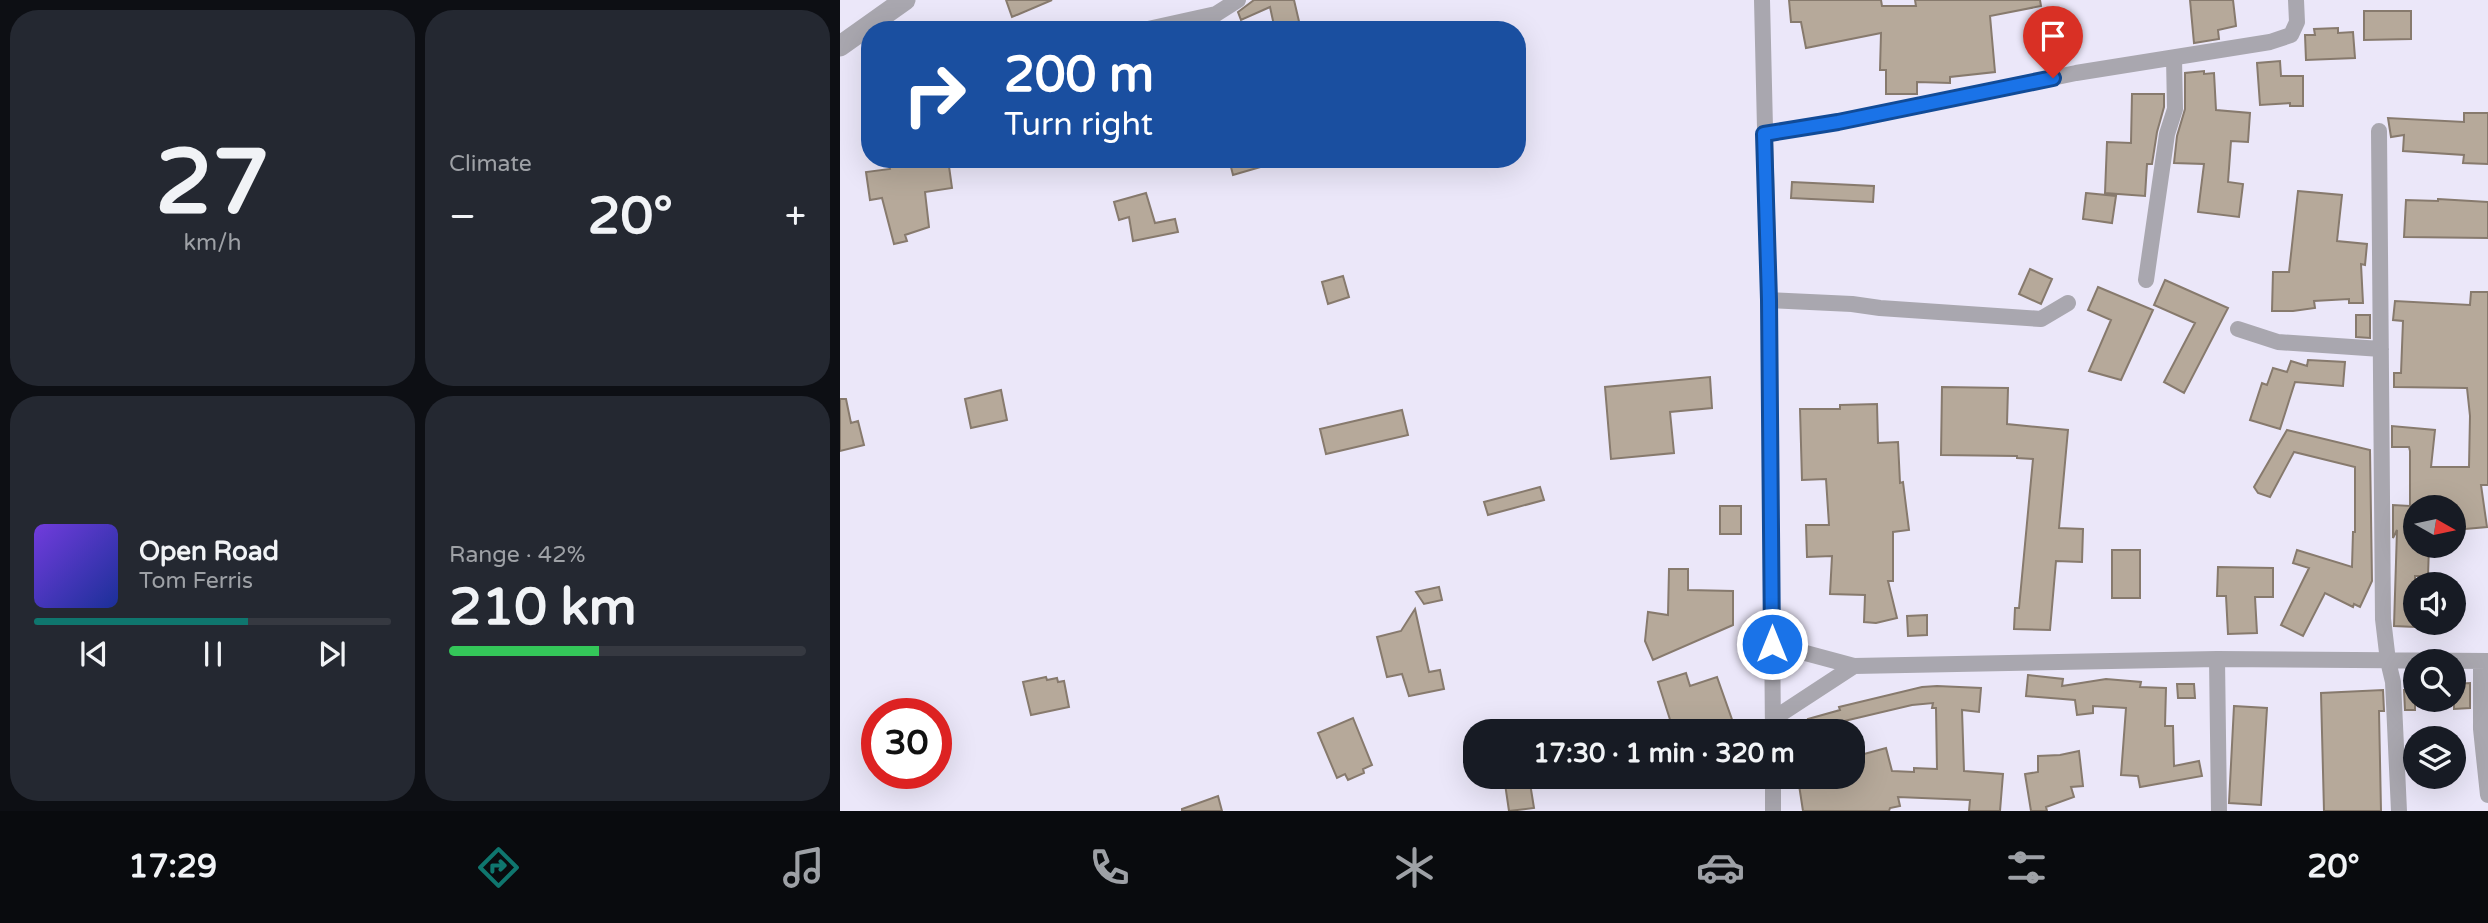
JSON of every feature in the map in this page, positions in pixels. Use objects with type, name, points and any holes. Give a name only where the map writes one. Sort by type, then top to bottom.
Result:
[{"type":"street","points":[[875,21],[905,0]]},
{"type":"street","points":[[1184,21],[1216,14],[1238,0]]},
{"type":"street","points":[[1762,0],[1769,300],[1773,719]]},
{"type":"street","points":[[1764,134],[2076,74],[2270,42],[2291,35],[2297,22],[2296,0]]},
{"type":"street","points":[[840,46],[861,31]]},
{"type":"street","points":[[2146,280],[2167,134],[2175,109],[2174,58]]},
{"type":"street","points":[[2379,131],[2383,619],[2393,682],[2399,811]]},
{"type":"street","points":[[1769,300],[2041,319],[2068,303]]},
{"type":"street","points":[[2238,329],[2278,342],[2381,349]]},
{"type":"street","points":[[1772,644],[1854,666],[2217,659],[2484,661],[2482,729],[2488,795]]},
{"type":"street","points":[[2217,659],[2219,811]]},
{"type":"street","points":[[1781,719],[1854,666]]},
{"type":"street","points":[[1773,789],[1773,811]]},
{"type":"building","points":[[1006,0],[1052,0],[1012,17]]},
{"type":"building","points":[[1254,0],[1294,0],[1299,21],[1273,21],[1270,7],[1241,20],[1238,12]]},
{"type":"building","points":[[1789,0],[1881,0],[1882,6],[1916,6],[1915,0],[2040,0],[2041,6],[1990,16],[1995,72],[1950,77],[1950,83],[1917,82],[1917,94],[1886,94],[1886,70],[1880,70],[1881,33],[1806,48],[1801,22],[1791,22]]},
{"type":"building","points":[[2190,0],[2233,0],[2236,26],[2218,30],[2219,39],[2194,43]]},
{"type":"building","points":[[2364,11],[2411,11],[2411,39],[2364,40]]},
{"type":"building","points":[[2338,28],[2338,33],[2353,32],[2355,58],[2306,60],[2305,35],[2315,35],[2314,29]]},
{"type":"building","points":[[2280,61],[2281,76],[2303,76],[2303,106],[2290,106],[2290,103],[2260,105],[2257,63]]},
{"type":"building","points":[[2204,71],[2204,74],[2214,73],[2216,110],[2250,113],[2248,142],[2231,141],[2228,182],[2243,184],[2239,217],[2198,212],[2204,164],[2174,163],[2177,136],[2185,109],[2185,73]]},
{"type":"building","points":[[2132,94],[2164,94],[2164,107],[2152,164],[2147,164],[2145,196],[2105,193],[2107,142],[2131,143]]},
{"type":"building","points":[[2464,113],[2488,113],[2488,164],[2463,163],[2464,155],[2403,151],[2404,135],[2391,137],[2388,118],[2464,122]]},
{"type":"building","points":[[949,168],[952,188],[925,192],[929,227],[905,235],[907,241],[894,244],[882,198],[870,200],[866,172]]},
{"type":"building","points":[[1231,168],[1257,168],[1233,175]]},
{"type":"building","points":[[1792,182],[1874,186],[1873,202],[1791,198]]},
{"type":"building","points":[[2298,191],[2342,195],[2337,241],[2367,244],[2365,265],[2361,264],[2363,303],[2349,303],[2349,299],[2314,301],[2315,308],[2272,311],[2273,272],[2289,272]]},
{"type":"building","points":[[1146,193],[1155,223],[1175,219],[1178,232],[1133,241],[1129,217],[1119,220],[1114,202]]},
{"type":"building","points":[[2086,193],[2116,196],[2112,223],[2083,219]]},
{"type":"building","points":[[2406,200],[2488,202],[2488,238],[2404,237]]},
{"type":"building","points":[[2030,269],[2052,279],[2041,304],[2019,294]]},
{"type":"building","points":[[1343,276],[1349,297],[1328,304],[1322,282]]},
{"type":"building","points":[[2165,280],[2228,308],[2184,393],[2164,382],[2195,323],[2154,305]]},
{"type":"building","points":[[2098,287],[2153,310],[2121,380],[2089,371],[2111,320],[2088,310]]},
{"type":"building","points":[[2471,292],[2488,292],[2488,485],[2481,485],[2487,527],[2466,529],[2466,495],[2410,495],[2409,447],[2392,447],[2392,426],[2435,430],[2431,467],[2469,467],[2470,416],[2467,388],[2394,387],[2394,373],[2401,373],[2403,321],[2393,320],[2395,301],[2470,305]]},
{"type":"building","points":[[2356,315],[2370,315],[2370,338],[2356,337]]},
{"type":"building","points":[[2308,360],[2345,362],[2343,386],[2295,382],[2280,429],[2250,420],[2262,383],[2267,385],[2273,368],[2287,372],[2291,361],[2307,366]]},
{"type":"building","points":[[1710,377],[1712,408],[1670,412],[1674,453],[1611,459],[1605,387]]},
{"type":"building","points":[[1942,387],[2008,388],[2007,424],[2068,430],[2059,528],[2083,529],[2082,562],[2056,561],[2050,630],[2014,629],[2015,608],[2019,608],[2033,459],[2017,456],[1941,455]]},
{"type":"building","points":[[1001,390],[1007,420],[971,428],[965,399]]},
{"type":"building","points":[[840,399],[846,399],[851,423],[858,421],[864,445],[840,451]]},
{"type":"building","points":[[1877,404],[1878,443],[1898,442],[1900,483],[1903,482],[1909,530],[1893,532],[1893,581],[1888,581],[1897,618],[1876,623],[1864,622],[1865,595],[1830,594],[1832,556],[1807,557],[1806,525],[1829,525],[1826,479],[1802,480],[1800,409],[1840,409],[1840,405]]},
{"type":"building","points":[[1402,410],[1408,435],[1326,454],[1320,429]]},
{"type":"building","points":[[2287,430],[2370,450],[2372,581],[2360,607],[2354,604],[2353,607],[2325,593],[2303,636],[2281,625],[2309,568],[2293,563],[2297,550],[2352,567],[2355,467],[2294,452],[2270,497],[2258,493],[2254,487]]},
{"type":"building","points":[[1540,487],[1544,500],[1488,515],[1484,502]]},
{"type":"building","points":[[2393,505],[2403,506],[2403,558],[2429,558],[2428,572],[2403,572],[2403,626],[2394,626],[2397,530],[2393,538]]},
{"type":"building","points":[[1720,506],[1741,506],[1741,534],[1720,534]]},
{"type":"building","points":[[2112,550],[2140,550],[2140,598],[2112,598]]},
{"type":"building","points":[[2218,567],[2273,568],[2273,597],[2255,597],[2257,633],[2228,634],[2226,596],[2217,596]]},
{"type":"building","points":[[1669,569],[1688,569],[1688,590],[1733,591],[1733,625],[1653,660],[1645,641],[1648,612],[1668,615]]},
{"type":"building","points":[[1439,587],[1442,600],[1424,604],[1416,592]]},
{"type":"building","points":[[1415,609],[1429,672],[1440,670],[1444,689],[1409,696],[1402,674],[1387,677],[1377,637],[1401,631]]},
{"type":"building","points":[[1927,615],[1927,635],[1908,636],[1907,616]]},
{"type":"building","points":[[1686,673],[1690,686],[1717,677],[1732,719],[1670,719],[1658,682]]},
{"type":"building","points":[[2028,675],[2063,679],[2062,686],[2106,679],[2141,682],[2140,687],[2166,688],[2165,726],[2173,726],[2174,766],[2199,761],[2202,776],[2140,787],[2138,776],[2121,775],[2126,708],[2093,706],[2093,713],[2077,715],[2075,700],[2026,696]]},
{"type":"building","points":[[1046,677],[1047,680],[1057,678],[1058,682],[1064,681],[1069,707],[1031,715],[1023,682]]},
{"type":"building","points":[[2466,683],[2470,683],[2470,708],[2466,708]]},
{"type":"building","points":[[2177,684],[2194,684],[2195,698],[2178,698]]},
{"type":"building","points":[[1922,687],[1981,688],[1979,712],[1962,710],[1964,771],[2003,774],[2000,811],[1969,811],[1970,800],[1898,797],[1900,806],[1890,808],[1889,811],[1803,811],[1800,789],[1865,789],[1865,754],[1886,748],[1892,771],[1937,769],[1936,708],[1932,708],[1933,703],[1912,705],[1853,719],[1808,719],[1840,710],[1839,707]]},
{"type":"building","points":[[2383,690],[2384,711],[2379,711],[2381,811],[2324,811],[2321,693]]},
{"type":"building","points":[[2234,706],[2267,708],[2261,805],[2229,803]]},
{"type":"building","points":[[1353,718],[1372,765],[1363,769],[1364,773],[1348,780],[1345,774],[1337,778],[1318,733]]},
{"type":"building","points":[[2079,751],[2083,786],[2071,787],[2074,797],[2046,807],[2047,811],[2031,811],[2025,774],[2038,772],[2038,756]]},
{"type":"building","points":[[1506,789],[1531,789],[1534,808],[1509,811]]},
{"type":"building","points":[[1218,796],[1222,811],[1182,811],[1182,809]]},
{"type":"route","points":[[1772,644],[1769,300],[1764,134],[1838,122],[2053,78]]}]
